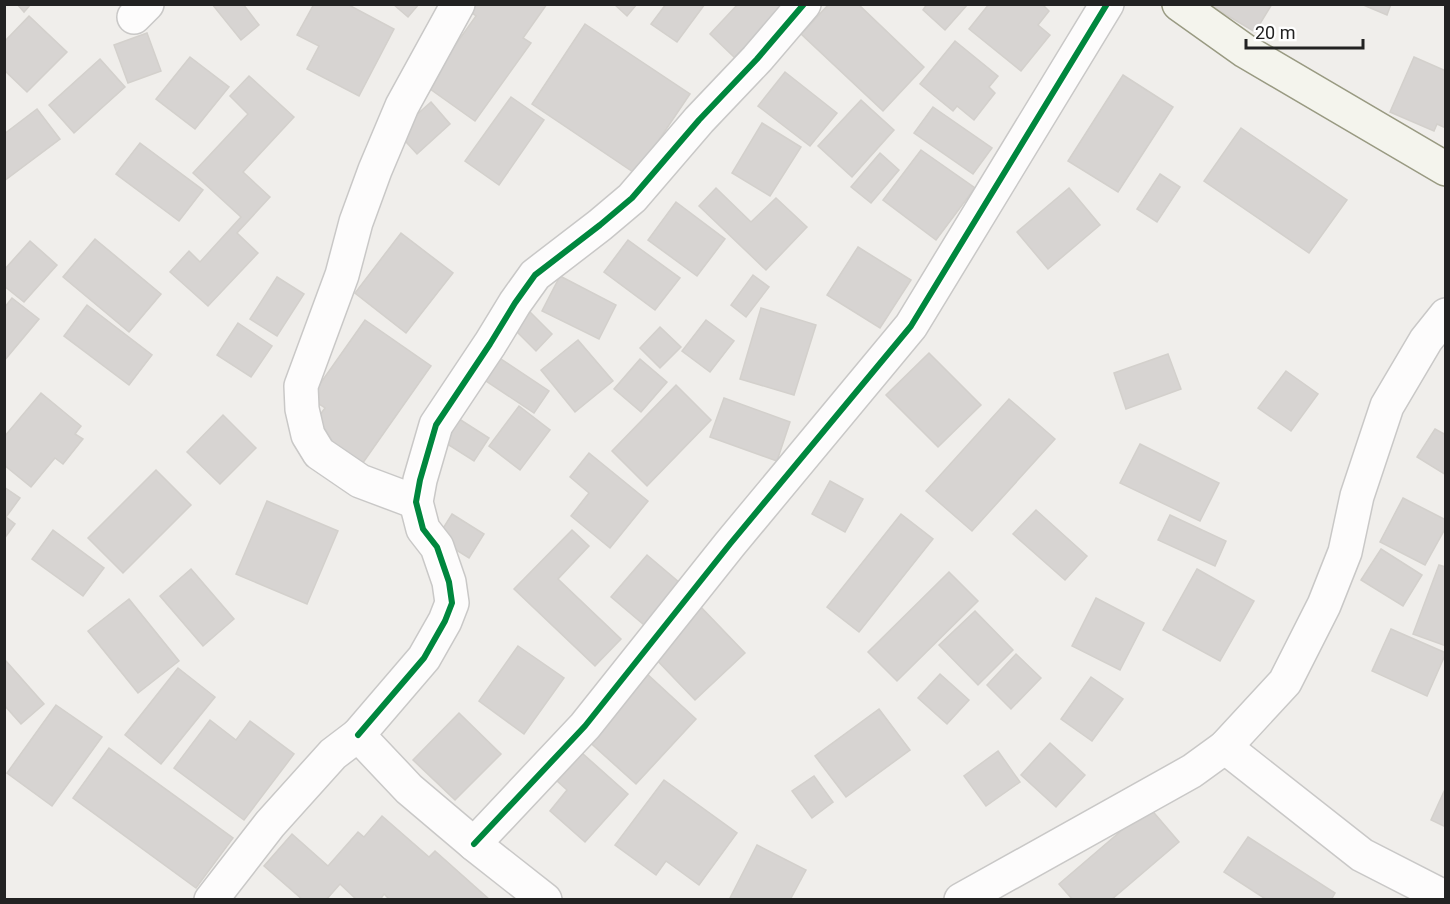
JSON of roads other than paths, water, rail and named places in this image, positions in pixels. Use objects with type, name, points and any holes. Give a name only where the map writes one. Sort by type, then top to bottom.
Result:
[{"type":"street","points":[[416,502],[360,481],[319,453],[308,435],[302,410],[301,386],[342,275],[356,222],[375,170],[402,106],[458,4]]},
{"type":"street","points":[[211,900],[270,825],[333,753],[358,735],[424,658],[445,621],[452,603],[449,582],[437,547],[423,529],[416,502],[420,480],[436,425],[535,275],[632,198],[804,4]]},
{"type":"street","points":[[474,844],[585,726],[730,544],[912,326],[1107,4]]},
{"type":"street","points":[[1179,4],[1245,51],[1446,169]]},
{"type":"street","points":[[961,900],[1192,771],[1225,747],[1285,682],[1324,605],[1345,552],[1357,496],[1387,406],[1426,340],[1446,315]]},
{"type":"street","points":[[358,735],[409,789],[545,900]]},
{"type":"street","points":[[1225,747],[1362,855],[1446,898]]}]
